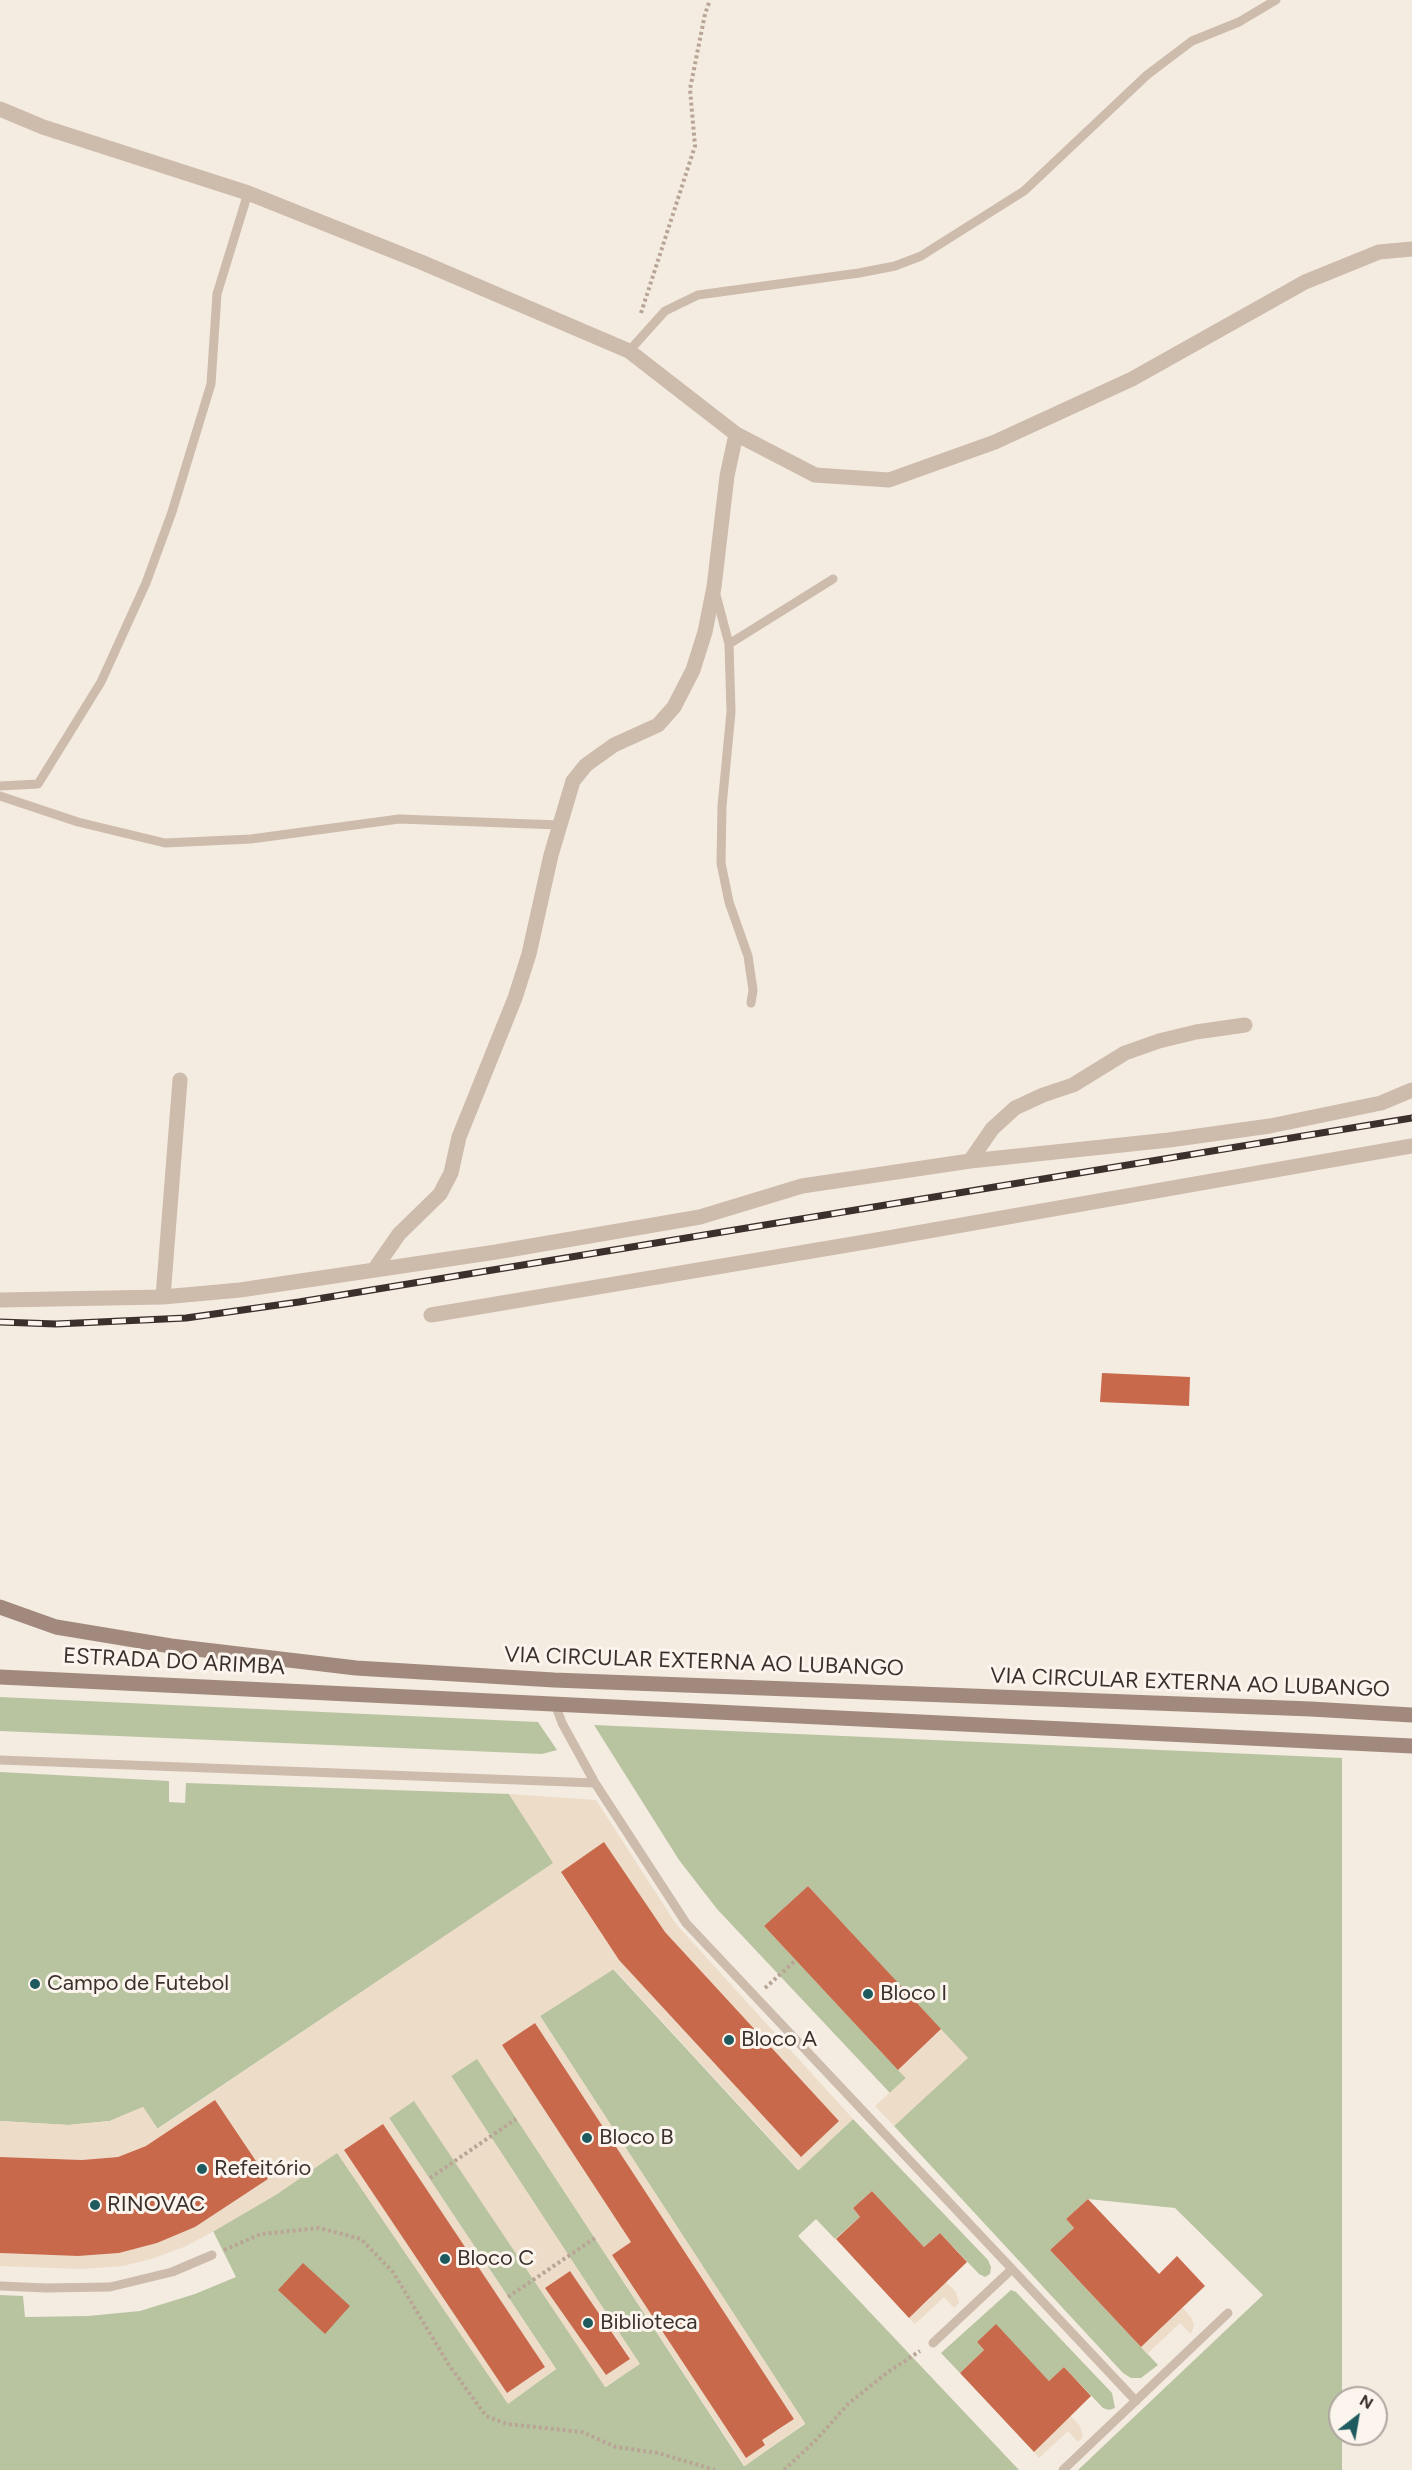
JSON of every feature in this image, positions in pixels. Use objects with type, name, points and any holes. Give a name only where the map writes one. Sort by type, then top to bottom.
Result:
[{"type":"main road","name":"VIA CIRCULAR EXTERNA AO LUBANGO","points":[[0,1607],[56,1627],[171,1646],[356,1668],[554,1680],[1311,1708],[1412,1715]]},
{"type":"main road","name":"ESTRADA DO ARIMBA","points":[[0,1677],[346,1693]]},
{"type":"main road","name":"VIA CIRCULAR EXTERNA AO LUBANGO","points":[[346,1693],[1412,1746]]},
{"type":"street","points":[[0,109],[43,127],[248,193],[421,262],[629,351],[736,434],[815,475],[889,480],[994,442],[1132,379],[1305,282],[1379,252],[1412,249]]},
{"type":"street","points":[[374,1270],[399,1234],[441,1194],[451,1173],[459,1137],[515,998],[529,954],[559,825],[573,781],[586,765],[614,746],[658,725],[675,706],[693,670],[705,632],[714,587],[727,476],[736,434]]},
{"type":"street","points":[[970,1161],[992,1129],[1015,1108],[1073,1085],[1125,1053],[1196,1032],[1245,1025]]},
{"type":"street","points":[[163,1297],[180,1080]]},
{"type":"street","points":[[0,1300],[163,1297],[240,1290],[496,1252],[700,1217],[802,1186],[970,1161],[1169,1140],[1270,1126],[1381,1103],[1412,1090]]},
{"type":"street","points":[[431,1315],[1412,1146]]},
{"type":"lane","points":[[629,351],[665,311],[698,295],[859,273],[895,266],[921,256],[1024,191],[1147,75],[1192,41],[1239,22],[1276,0]]},
{"type":"lane","points":[[0,786],[38,784],[101,682],[146,584],[172,512],[211,384],[217,294],[248,193]]},
{"type":"lane","points":[[729,644],[833,579]]},
{"type":"lane","points":[[714,587],[729,644],[731,712],[721,863],[729,902],[748,956],[753,990],[751,1004]]},
{"type":"lane","points":[[0,796],[78,822],[165,843],[251,839],[399,819],[559,825]]},
{"type":"lane","points":[[555,1704],[562,1723],[595,1783],[686,1923],[1136,2401]]},
{"type":"lane","points":[[0,1760],[595,1783]]},
{"type":"lane","points":[[0,2286],[110,2287],[172,2272],[212,2255]]},
{"type":"lane","points":[[933,2343],[1012,2269]]},
{"type":"lane","points":[[1063,2470],[1228,2313]]},
{"type":"path","points":[[640,317],[695,146],[690,89],[705,14],[710,0]]},
{"type":"path","points":[[756,1996],[796,1960]]},
{"type":"path","points":[[430,2178],[516,2119]]},
{"type":"path","points":[[212,2255],[261,2234],[319,2228],[361,2239],[393,2272],[449,2365],[486,2416],[507,2424],[582,2432],[616,2447],[658,2453],[715,2470]]},
{"type":"path","points":[[508,2297],[595,2238]]},
{"type":"path","points":[[784,2470],[848,2404],[888,2372],[933,2343]]},
{"type":"green space","points":[[0,1697],[538,1722],[557,1750],[542,1754],[0,1731]]},
{"type":"green space","points":[[594,1725],[1342,1758],[1342,2386],[1328,2386],[1328,2446],[1342,2446],[1342,2470],[1078,2470],[1263,2295],[1175,2208],[1088,2199],[1066,2219],[1074,2228],[1050,2250],[1158,2365],[1141,2378],[1131,2378],[1123,2373],[894,2126],[967,2058],[808,1886],[764,1926],[906,2078],[890,2093],[717,1909],[679,1860]]},
{"type":"green space","points":[[0,1772],[169,1781],[169,1802],[185,1803],[186,1783],[509,1794],[554,1863],[157,2129],[143,2107],[110,2121],[68,2125],[0,2121]]},
{"type":"green space","points":[[613,1969],[798,2170],[853,2119],[988,2260],[991,2267],[990,2274],[985,2277],[979,2274],[940,2233],[924,2247],[872,2191],[853,2208],[860,2217],[835,2239],[816,2219],[798,2236],[1019,2470],[0,2470],[0,2295],[23,2296],[25,2317],[88,2316],[140,2311],[195,2294],[236,2277],[213,2231],[277,2194],[337,2152],[508,2403],[556,2369],[389,2118],[414,2100],[606,2387],[639,2364],[451,2076],[477,2058],[744,2466],[805,2424],[540,2016]]},
{"type":"green space","points":[[1011,2290],[1016,2292],[1112,2393],[1115,2408],[1109,2410],[1103,2408],[1064,2367],[1049,2381],[996,2325],[977,2342],[984,2350],[960,2373],[941,2353]]},
{"type":"shaded area","points":[[509,1794],[596,1800],[676,1924],[853,2119],[799,2170],[614,1969],[540,2016],[805,2423],[745,2466],[477,2059],[451,2076],[640,2364],[605,2387],[414,2101],[389,2118],[556,2369],[508,2404],[337,2153],[277,2194],[216,2230],[184,2247],[154,2258],[123,2266],[82,2269],[0,2266],[0,2253],[78,2256],[119,2253],[157,2243],[195,2227],[268,2179],[146,2146],[118,2157],[82,2160],[0,2157],[0,2121],[68,2125],[110,2121],[143,2107],[158,2129],[553,1863]],"holes":[[[561,1873],[665,1932],[839,2121],[800,2156],[619,1960]],[[535,2023],[794,2419],[777,2431],[756,2431],[746,2458],[612,2255],[631,2242],[502,2045]],[[383,2125],[545,2367],[507,2393],[344,2150]],[[570,2271],[630,2358],[606,2375],[546,2288]]]},
{"type":"shaded area","points":[[941,2029],[968,2058],[894,2126],[875,2106],[906,2078],[898,2070]]},
{"type":"shaded area","points":[[946,2282],[956,2292],[959,2303],[954,2308],[944,2297],[915,2324],[909,2318],[931,2298],[919,2286]]},
{"type":"shaded area","points":[[1164,2288],[1191,2317],[1194,2325],[1191,2334],[1180,2323],[1147,2354],[1141,2347],[1163,2326],[1145,2306]]},
{"type":"shaded area","points":[[1060,2405],[1080,2426],[1083,2437],[1078,2442],[1068,2431],[1039,2458],[1034,2452],[1054,2432]]},
{"type":"building","points":[[1102,1373],[1190,1377],[1189,1406],[1100,1402]]},
{"type":"building","name":"Bloco A","points":[[604,1842],[665,1932],[839,2121],[801,2157],[619,1960],[561,1872]]},
{"type":"building","name":"Bloco I","points":[[808,1886],[941,2029],[898,2070],[764,1926]]},
{"type":"building","points":[[535,2023],[794,2419],[762,2440],[765,2445],[746,2458],[612,2255],[631,2242],[502,2045]]},
{"type":"building","points":[[215,2100],[268,2179],[195,2227],[157,2243],[119,2253],[78,2256],[0,2253],[0,2157],[82,2160],[118,2157],[146,2146]]},
{"type":"building","name":"Bloco C","points":[[383,2124],[545,2367],[507,2393],[344,2150]]},
{"type":"building","points":[[872,2191],[924,2247],[940,2233],[967,2262],[909,2318],[836,2239],[860,2217],[853,2208]]},
{"type":"building","points":[[1088,2199],[1159,2274],[1177,2256],[1205,2286],[1141,2347],[1050,2250],[1074,2228],[1066,2219]]},
{"type":"building","points":[[303,2263],[350,2306],[325,2334],[278,2290]]},
{"type":"building","name":"Biblioteca","points":[[570,2271],[630,2359],[606,2375],[545,2288]]},
{"type":"building","points":[[996,2324],[1049,2381],[1064,2367],[1091,2396],[1034,2452],[960,2373],[984,2350],[977,2342]]},
{"type":"railway","points":[[0,1322],[56,1324],[186,1318],[299,1302],[1412,1118]]},
{"type":"place","name":"Campo de Futebol","points":[[35,1984]]},
{"type":"place","name":"Bloco I","points":[[868,1994]]},
{"type":"place","name":"Bloco A","points":[[729,2040]]},
{"type":"place","name":"Bloco B","points":[[587,2138]]},
{"type":"place","name":"Refeitório","points":[[202,2169]]},
{"type":"place","name":"RINOVAC","points":[[95,2205]]},
{"type":"place","name":"Bloco C","points":[[445,2259]]},
{"type":"place","name":"Biblioteca","points":[[588,2323]]}]
